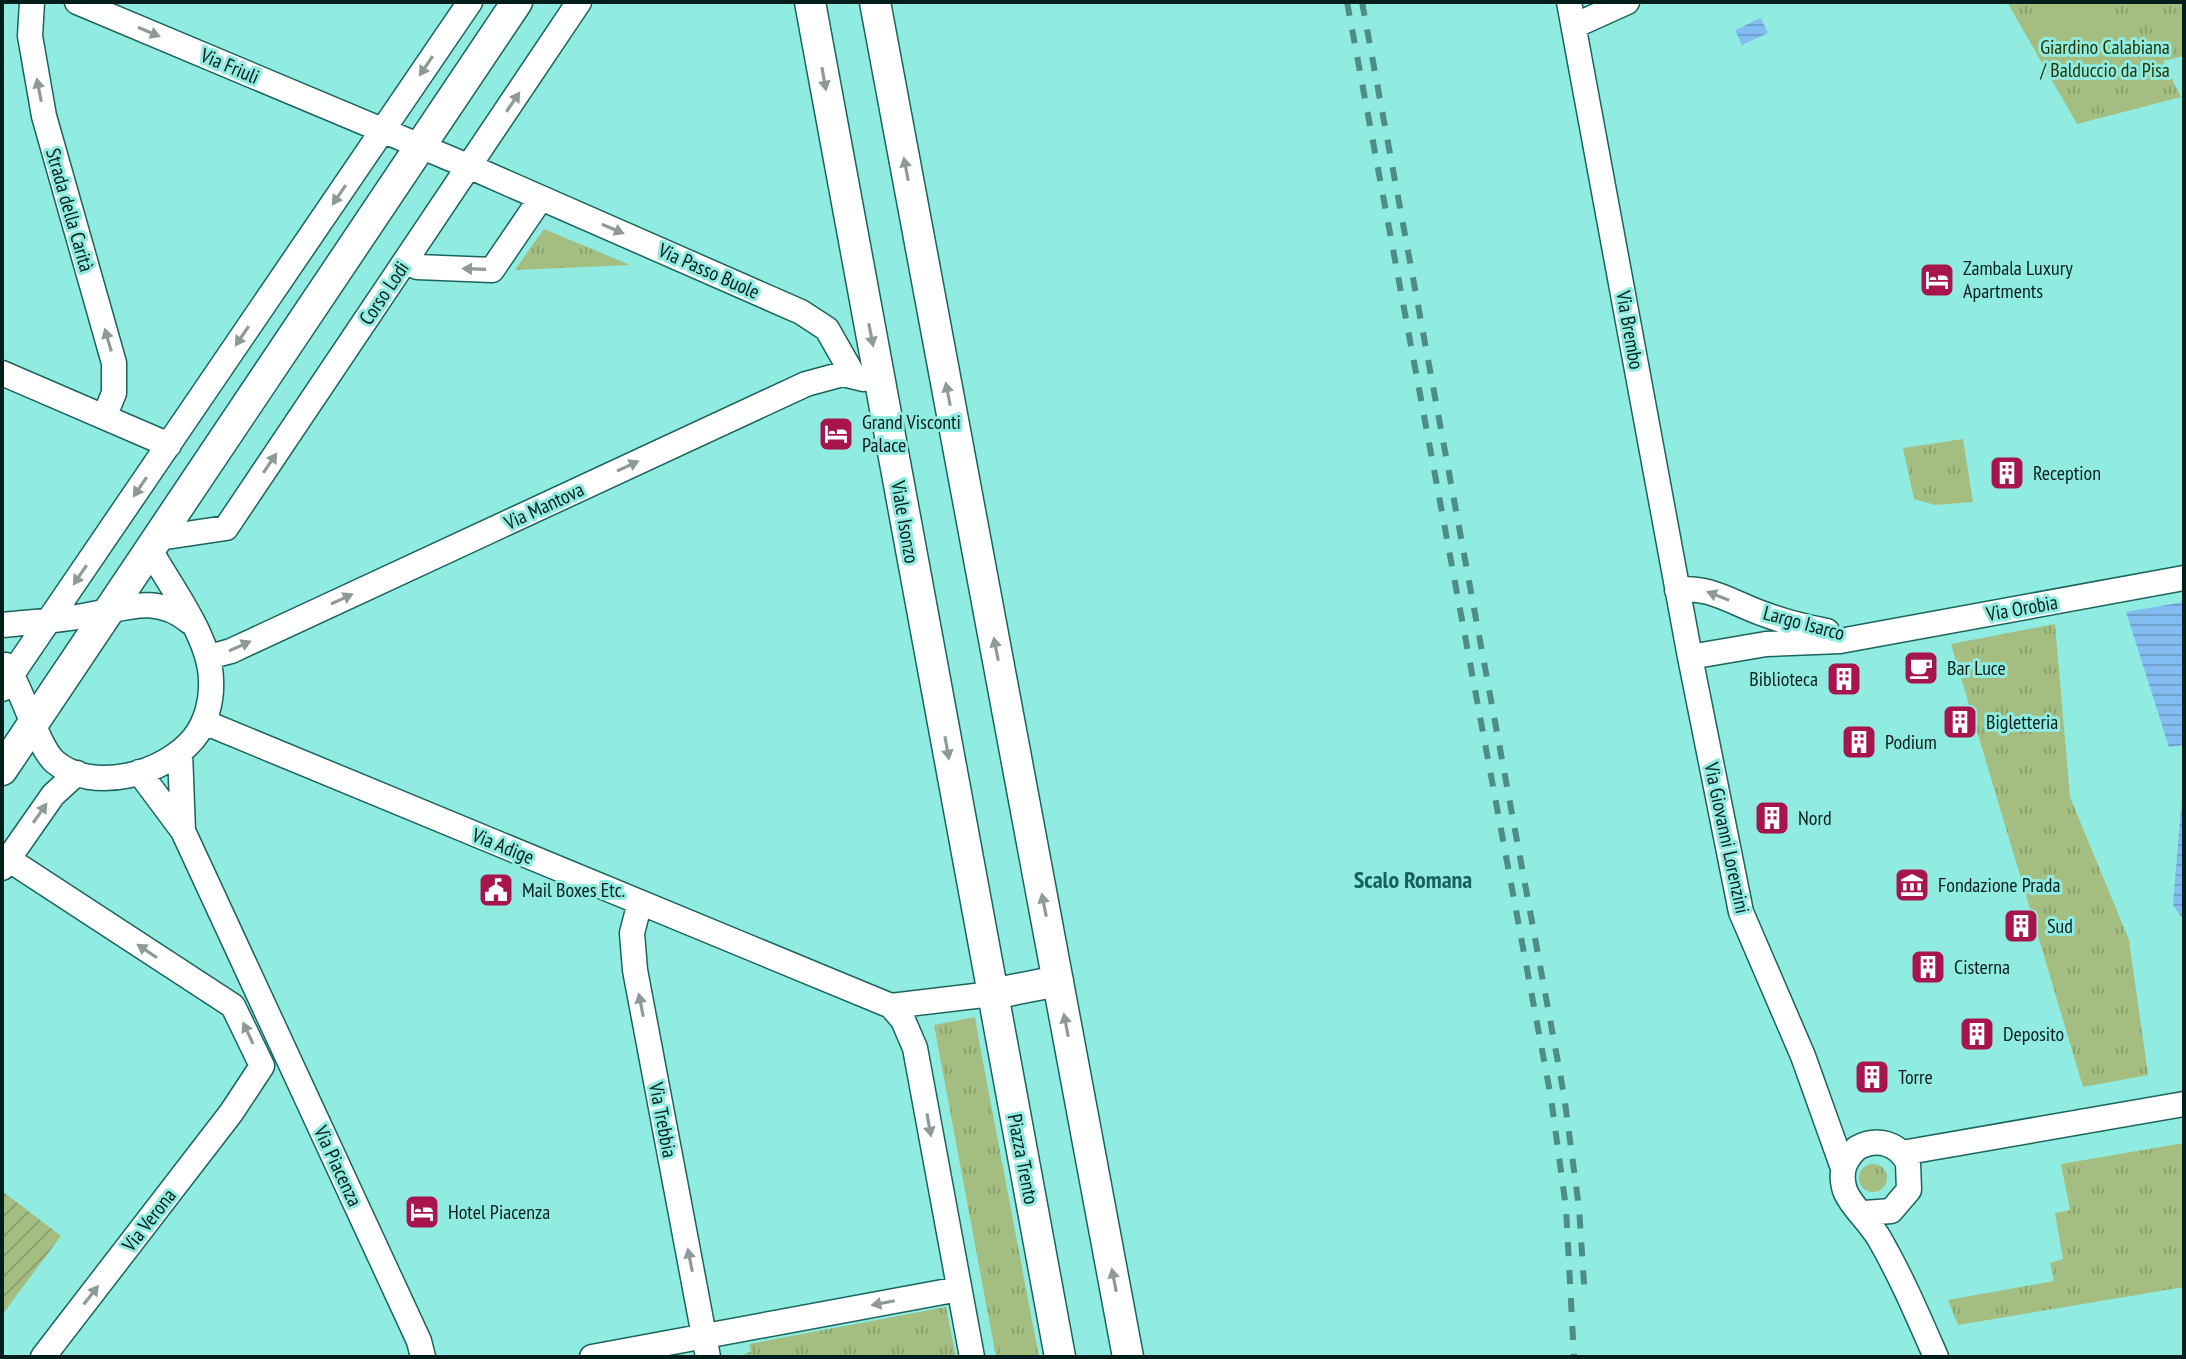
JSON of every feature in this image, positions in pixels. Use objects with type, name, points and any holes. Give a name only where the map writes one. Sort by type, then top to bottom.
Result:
[{"type":"main road","points":[[2,770],[517,2]]},
{"type":"main road","name":"Viale Isonzo","points":[[810,2],[992,994]]},
{"type":"main road","points":[[875,2],[1128,1357]]},
{"type":"main road","points":[[992,994],[1058,981]]},
{"type":"main road","name":"Piazza Trento","points":[[992,994],[1060,1357]]},
{"type":"street","name":"Strada della Carità","points":[[32,2],[32,53],[47,131],[114,363],[114,393],[105,415]]},
{"type":"street","name":"Via Friuli","points":[[77,2],[382,131]]},
{"type":"street","points":[[155,544],[209,657],[212,681],[204,722],[180,752],[139,772],[110,777],[77,773],[51,757],[5,674],[49,621],[470,2]]},
{"type":"street","name":"Corso Lodi","points":[[155,544],[226,528],[579,2]]},
{"type":"street","points":[[1571,14],[1627,2]]},
{"type":"street","name":"Via Brembo","points":[[1571,14],[1690,657]]},
{"type":"street","name":"Via Passo Buole","points":[[382,131],[814,318],[827,329],[852,373]]},
{"type":"street","points":[[406,261],[417,267],[492,270],[541,198]]},
{"type":"street","points":[[2,373],[169,445]]},
{"type":"street","points":[[852,373],[880,386]]},
{"type":"street","name":"Via Mantova","points":[[209,657],[231,651],[806,384],[831,375],[852,373]]},
{"type":"street","name":"Via Orobia","points":[[1859,637],[2184,578]]},
{"type":"street","name":"Largo Isarco","points":[[1677,590],[1691,588],[1710,592],[1758,612],[1859,637]]},
{"type":"street","points":[[2,625],[49,621],[135,605],[167,607],[191,623]]},
{"type":"street","points":[[1743,647],[1759,629],[1758,612]]},
{"type":"street","name":"Largo Isarco","points":[[1690,657],[1743,647],[1859,637]]},
{"type":"street","name":"Via Giovanni Lorenzini","points":[[1690,657],[1741,912],[1803,1056],[1843,1168],[1846,1196],[1865,1213],[1908,1292],[1936,1357]]},
{"type":"street","name":"Via Adige","points":[[204,722],[891,1006]]},
{"type":"street","name":"Via Piacenza","points":[[180,752],[183,831]]},
{"type":"street","name":"Via Piacenza","points":[[139,772],[183,831],[419,1341],[423,1357]]},
{"type":"street","points":[[77,773],[53,795],[4,862],[212,994],[250,977]]},
{"type":"street","name":"Via Trebbia","points":[[640,902],[632,933],[635,970],[706,1347]]},
{"type":"street","name":"Via Verona","points":[[43,1357],[253,1083],[262,1066],[238,1012],[212,994]]},
{"type":"street","points":[[891,1006],[992,994]]},
{"type":"street","points":[[915,1048],[926,1020],[960,1000]]},
{"type":"street","points":[[891,1006],[903,1020],[915,1048],[972,1357]]},
{"type":"street","name":"Via Giovanni Lorenzini","points":[[1803,1056],[1838,1119],[1863,1145]]},
{"type":"street","points":[[1907,1164],[1959,1145],[2184,1104]]},
{"type":"street","points":[[1843,1168],[1852,1153],[1863,1145],[1884,1143],[1907,1164],[1906,1196],[1891,1211],[1865,1213]]},
{"type":"street","name":"Via Giovanni Lorenzini","points":[[1891,1211],[1893,1241],[1908,1292]]},
{"type":"street","points":[[592,1357],[706,1347],[959,1289]]},
{"type":"green space","name":"Giardino Calabiana / Balduccio da Pisa","points":[[2007,2],[2184,2],[2184,56],[2163,61],[2181,97],[2077,124]]},
{"type":"green space","points":[[2051,2],[2077,2],[2121,16],[2109,55],[2041,33]]},
{"type":"green space","points":[[544,229],[630,265],[515,270]]},
{"type":"green space","points":[[1963,439],[1973,502],[1935,505],[1914,499],[1903,448]]},
{"type":"green space","points":[[2055,624],[2070,797],[2129,940],[2148,1075],[2083,1087],[1951,644]]},
{"type":"green space","points":[[975,1017],[1039,1357],[996,1357],[934,1025]]},
{"type":"green space","points":[[2184,1143],[2184,1287],[1958,1325],[1948,1300],[2054,1281],[2050,1263],[2063,1259],[2055,1213],[2070,1210],[2061,1164]]},
{"type":"green space","points":[[1873,1164],[1883,1168],[1887,1178],[1883,1188],[1873,1192],[1863,1188],[1859,1178],[1863,1168]]},
{"type":"green space","points":[[2,1191],[61,1236],[2,1315]]},
{"type":"green space","points":[[946,1307],[956,1357],[738,1357],[751,1351],[749,1344]]},
{"type":"water","points":[[1761,18],[1768,33],[1742,45],[1735,30]]},
{"type":"water","points":[[2184,602],[2184,745],[2169,747],[2126,612]]},
{"type":"water","points":[[2184,797],[2184,921],[2173,905]]},
{"type":"railway","points":[[1347,2],[1551,1098],[1566,1208],[1574,1357]]},
{"type":"railway","points":[[1362,2],[1564,1095],[1579,1208],[1585,1298]]},
{"type":"place","name":"Zambala Luxury Apartments","points":[[1937,280]]},
{"type":"place","name":"Grand Visconti Palace","points":[[836,434]]},
{"type":"place","name":"Reception","points":[[2007,473]]},
{"type":"place","name":"Bar Luce","points":[[1921,668]]},
{"type":"place","name":"Biblioteca","points":[[1844,679]]},
{"type":"place","name":"Bigletteria","points":[[1960,722]]},
{"type":"place","name":"Podium","points":[[1859,742]]},
{"type":"place","name":"Nord","points":[[1772,818]]},
{"type":"place","name":"Fondazione Prada","points":[[1912,885]]},
{"type":"place","name":"Mail Boxes Etc.","points":[[496,890]]},
{"type":"place","name":"Sud","points":[[2021,926]]},
{"type":"place","name":"Cisterna","points":[[1928,967]]},
{"type":"place","name":"Deposito","points":[[1977,1034]]},
{"type":"place","name":"Torre","points":[[1872,1077]]},
{"type":"place","name":"Hotel Piacenza","points":[[422,1212]]},
{"type":"district","name":"Scalo Romana","points":[[1413,880]]}]
